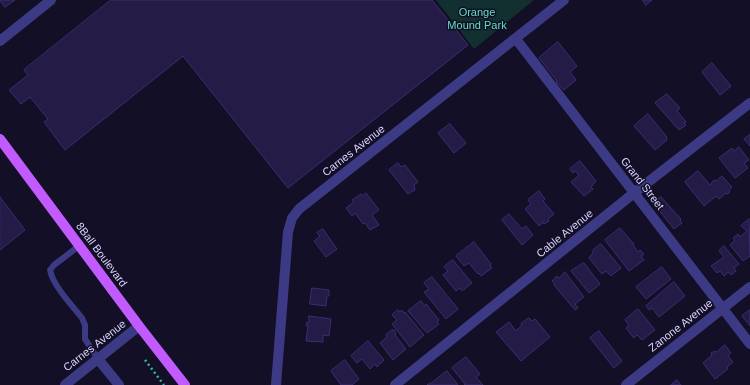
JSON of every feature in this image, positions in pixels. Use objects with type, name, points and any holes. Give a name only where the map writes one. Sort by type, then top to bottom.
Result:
[{"type":"main road","name":"8Ball Boulevard","points":[[0,139],[139,326],[185,385]]},
{"type":"street","points":[[0,41],[51,0]]},
{"type":"street","name":"Carnes Avenue","points":[[276,385],[288,232],[292,218],[299,209],[564,0]]},
{"type":"street","name":"Grand Street","points":[[516,39],[750,344]]},
{"type":"street","name":"Cable Avenue","points":[[395,385],[634,193],[750,103]]},
{"type":"street","name":"Zanone Avenue","points":[[626,385],[750,287]]},
{"type":"street","name":"Carnes Avenue","points":[[65,385],[139,326]]},
{"type":"street","points":[[98,359],[119,385]]},
{"type":"lane","points":[[79,246],[54,265],[50,270],[51,276],[82,318],[85,339],[98,359]]},
{"type":"path","points":[[145,360],[164,385]]},
{"type":"green space","name":"Orange Mound Park","points":[[436,0],[534,0],[474,49]]},
{"type":"building","points":[[0,0],[15,0],[5,7]]},
{"type":"building","points":[[111,0],[432,0],[468,45],[288,188],[183,56],[65,150],[44,122],[48,119],[30,97],[21,104],[9,90],[28,75],[24,70]]},
{"type":"building","points":[[643,0],[652,0],[646,5]]},
{"type":"building","points":[[558,42],[577,66],[570,72],[576,80],[564,90],[556,82],[557,81],[539,58]]},
{"type":"building","points":[[712,63],[731,86],[720,95],[702,72]]},
{"type":"building","points":[[667,94],[680,108],[677,111],[686,122],[684,123],[686,125],[679,130],[655,103]]},
{"type":"building","points":[[648,114],[667,137],[667,140],[655,150],[634,126]]},
{"type":"building","points":[[450,124],[466,143],[454,153],[438,133]]},
{"type":"building","points":[[750,135],[750,146],[744,139]]},
{"type":"building","points":[[739,147],[749,160],[744,163],[748,168],[735,178],[719,158],[732,148],[734,151]]},
{"type":"building","points":[[580,161],[596,181],[591,187],[593,189],[584,196],[571,182],[579,175],[575,171],[573,173],[570,169]]},
{"type":"building","points":[[398,163],[401,167],[405,165],[418,182],[414,185],[415,190],[408,194],[389,170]]},
{"type":"building","points":[[698,171],[710,185],[714,180],[716,181],[722,176],[732,187],[729,190],[730,192],[727,194],[726,193],[719,199],[716,196],[704,206],[685,182]]},
{"type":"building","points":[[539,191],[545,199],[543,201],[554,214],[548,219],[549,221],[544,224],[543,222],[539,226],[525,209],[531,204],[528,200]]},
{"type":"building","points":[[366,193],[379,210],[372,215],[379,225],[370,230],[365,223],[363,224],[355,213],[352,216],[346,208],[354,202],[352,200],[361,194],[362,196]]},
{"type":"building","points":[[0,197],[25,230],[0,250]]},
{"type":"building","points":[[661,197],[681,219],[680,220],[682,223],[674,229],[653,203]]},
{"type":"building","points":[[509,214],[522,229],[526,226],[533,235],[522,245],[502,220]]},
{"type":"building","points":[[749,219],[750,256],[743,261],[730,245],[735,240],[733,238],[738,234],[740,237],[747,231],[741,226]]},
{"type":"building","points":[[620,228],[634,244],[633,245],[638,252],[640,250],[644,254],[641,256],[644,260],[629,271],[605,240]]},
{"type":"building","points":[[323,229],[337,249],[326,257],[314,241],[320,236],[317,233]]},
{"type":"building","points":[[474,242],[491,264],[490,265],[492,268],[481,276],[469,263],[464,266],[456,256]]},
{"type":"building","points":[[601,244],[621,268],[611,276],[606,271],[602,274],[589,258],[593,253],[593,250]]},
{"type":"building","points":[[724,246],[739,264],[734,268],[736,271],[731,275],[728,272],[724,276],[720,271],[717,273],[711,266],[724,257],[719,251]]},
{"type":"building","points":[[453,260],[472,283],[462,291],[460,288],[456,291],[443,275],[448,271],[444,267]]},
{"type":"building","points":[[584,263],[600,284],[589,293],[571,271]]},
{"type":"building","points":[[662,267],[671,279],[646,299],[636,287]]},
{"type":"building","points":[[565,272],[584,297],[575,304],[578,308],[575,310],[552,281],[557,276],[559,278]]},
{"type":"building","points":[[432,277],[458,309],[446,319],[424,292],[429,289],[424,283]]},
{"type":"building","points":[[674,282],[685,296],[659,317],[652,308],[649,310],[646,306]]},
{"type":"building","points":[[312,288],[329,290],[326,306],[310,304]]},
{"type":"building","points":[[421,301],[425,306],[426,304],[439,320],[437,322],[439,324],[427,333],[408,311]]},
{"type":"building","points":[[638,309],[655,330],[642,340],[637,335],[634,338],[626,328],[629,325],[625,320]]},
{"type":"building","points":[[398,310],[400,312],[402,310],[404,313],[405,312],[424,335],[410,347],[392,324],[397,320],[392,315]]},
{"type":"building","points":[[750,310],[750,326],[742,316]]},
{"type":"building","points":[[309,316],[331,319],[329,336],[323,335],[323,342],[306,341],[308,326],[306,326],[307,322],[309,322]]},
{"type":"building","points":[[529,318],[532,321],[535,319],[550,337],[521,361],[496,332],[509,322],[516,331],[522,325],[521,324]]},
{"type":"building","points":[[392,330],[394,330],[395,335],[406,349],[393,360],[380,343]]},
{"type":"building","points":[[599,331],[622,361],[614,368],[590,338]]},
{"type":"building","points":[[368,341],[384,360],[377,367],[375,364],[370,369],[362,359],[357,363],[351,356]]},
{"type":"building","points":[[725,345],[731,353],[728,356],[733,362],[727,367],[728,369],[715,379],[703,363],[712,355],[711,353],[716,352]]},
{"type":"building","points":[[466,357],[480,374],[476,377],[483,385],[464,385],[465,384],[452,368]]},
{"type":"building","points":[[345,360],[359,379],[352,385],[341,385],[331,371]]},
{"type":"building","points":[[447,371],[458,385],[427,385],[431,383]]},
{"type":"building","points":[[677,380],[681,385],[671,385]]}]
